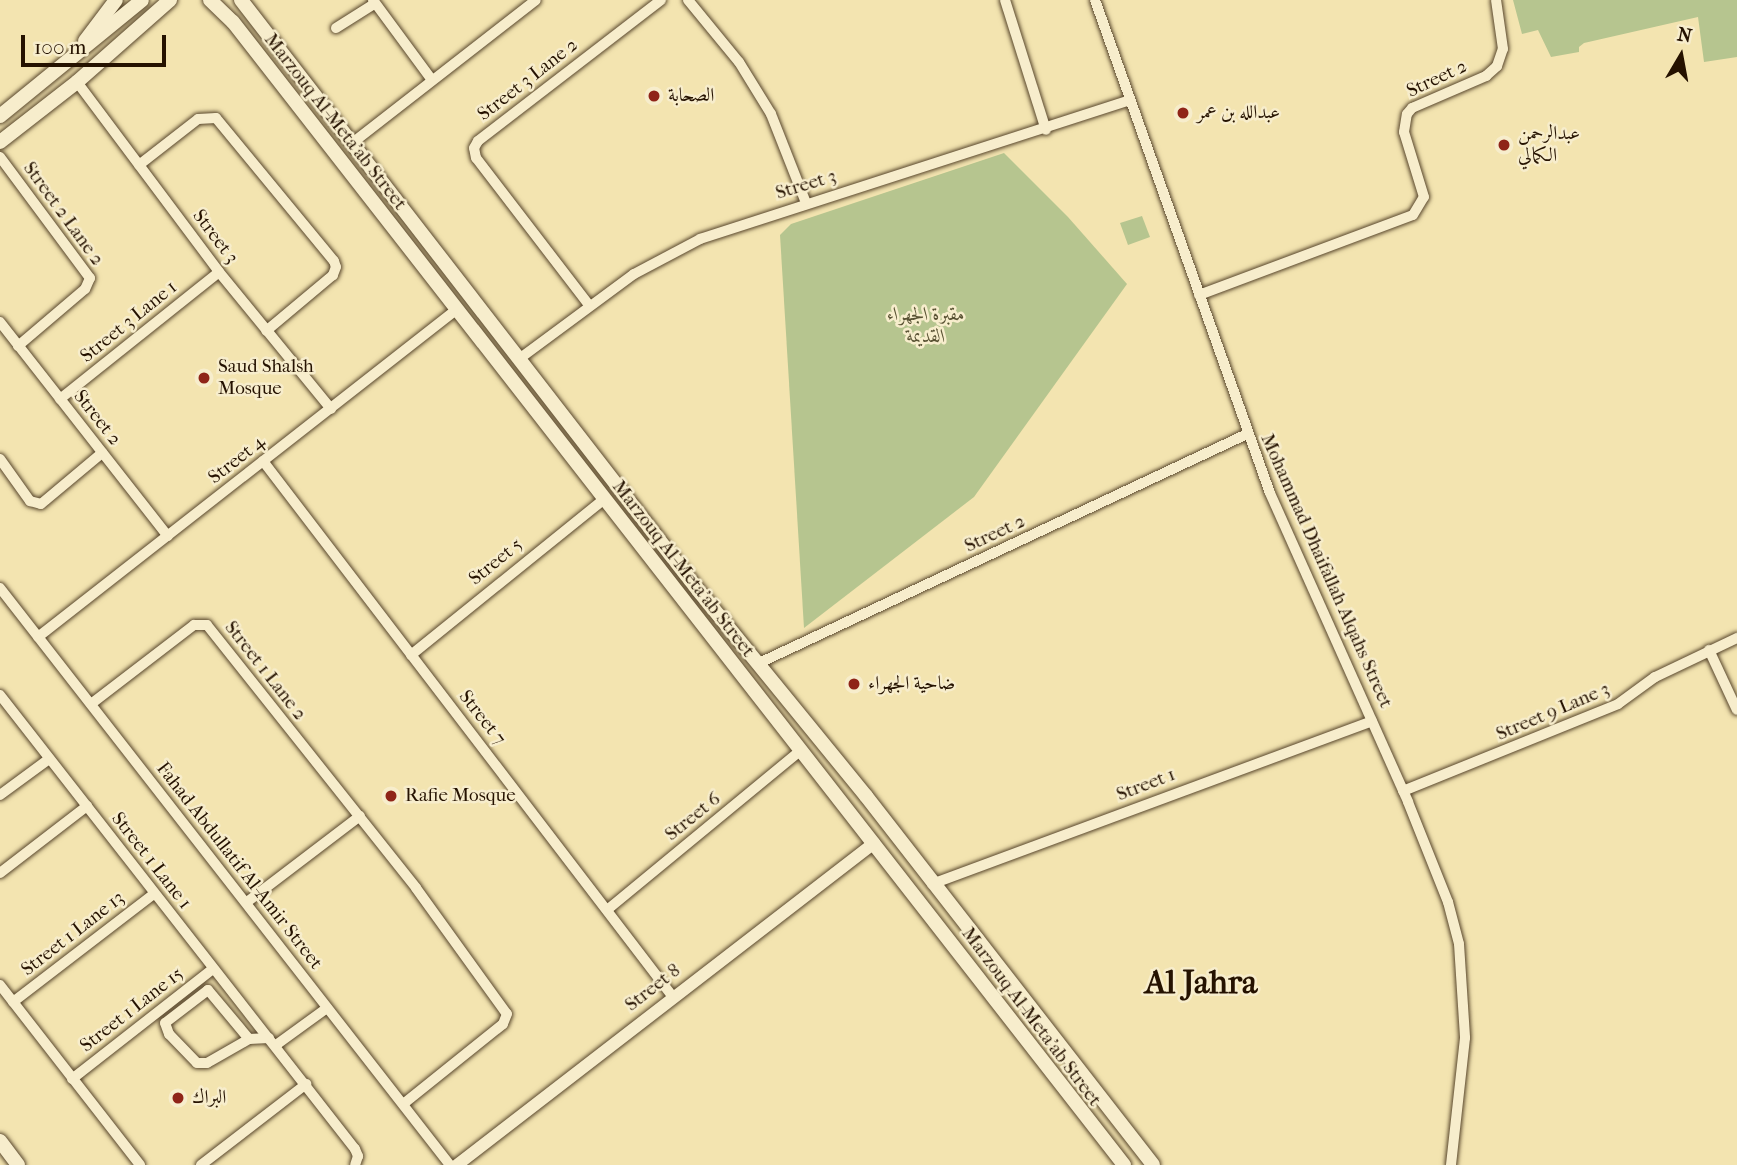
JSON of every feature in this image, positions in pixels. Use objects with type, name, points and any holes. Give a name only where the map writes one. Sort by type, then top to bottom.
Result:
[{"type":"main road","points":[[66,65],[116,0]]},
{"type":"main road","points":[[0,116],[66,65],[142,0]]},
{"type":"main road","points":[[0,142],[77,82],[170,0]]},
{"type":"main road","name":"Marzouq Al-Meta'ab Street","points":[[210,0],[233,22],[682,600],[802,750],[1042,1064],[1124,1165]]},
{"type":"main road","name":"Marzouq Al-Meta'ab Street","points":[[241,0],[698,590],[866,796],[1153,1165]]},
{"type":"main road","points":[[419,262],[428,262],[436,253]]},
{"type":"main road","points":[[439,287],[445,276],[454,276]]},
{"type":"main road","points":[[664,576],[677,574],[680,566]]},
{"type":"main road","points":[[682,600],[690,590],[698,590]]},
{"type":"main road","points":[[0,1141],[18,1165]]},
{"type":"street","points":[[351,144],[536,0]]},
{"type":"street","name":"Street 3 Lane 2","points":[[589,305],[476,158],[474,148],[478,141],[661,0]]},
{"type":"street","points":[[688,0],[739,62],[771,114],[806,203]]},
{"type":"street","points":[[1004,0],[1046,130]]},
{"type":"street","name":"Mohammad Dhaifallah Alqahs Street","points":[[1096,0],[1270,493],[1403,791],[1448,902],[1459,944],[1465,1038],[1451,1165]]},
{"type":"street","name":"Street 2","points":[[1199,295],[1413,215],[1424,197],[1404,132],[1407,114],[1412,108],[1486,76],[1497,66],[1503,49],[1496,0]]},
{"type":"street","points":[[336,28],[373,2],[432,80]]},
{"type":"street","name":"Street 3","points":[[77,82],[219,272],[331,409]]},
{"type":"street","name":"Street 3","points":[[519,359],[634,274],[683,247],[806,203],[1046,130],[1130,100]]},
{"type":"street","points":[[139,165],[198,119],[216,118],[334,261],[336,267],[333,275],[266,331]]},
{"type":"street","name":"Street 2 Lane 2","points":[[0,156],[90,278],[85,289],[18,346]]},
{"type":"street","name":"Street 3 Lane 1","points":[[60,399],[219,272]]},
{"type":"street","name":"Street 4","points":[[38,637],[456,310]]},
{"type":"street","name":"Street 2","points":[[0,322],[168,536]]},
{"type":"street","name":"Street 2","points":[[757,664],[1247,434]]},
{"type":"street","points":[[0,459],[30,501],[41,504],[102,453]]},
{"type":"street","name":"Street 7","points":[[263,461],[673,997]]},
{"type":"street","name":"Street 5","points":[[411,655],[604,499]]},
{"type":"street","name":"Fahad Abdullatif Al-Amir Street","points":[[0,588],[450,1165]]},
{"type":"street","name":"Street 1 Lane 2","points":[[91,704],[194,625],[204,624],[360,816],[503,1004],[507,1014],[503,1024],[402,1104]]},
{"type":"street","name":"Street 9 Lane 3","points":[[1403,791],[1618,704],[1655,677],[1737,638]]},
{"type":"street","points":[[1709,650],[1737,710]]},
{"type":"street","name":"Street 1 Lane 1","points":[[0,695],[306,1084],[355,1149],[358,1156],[355,1165]]},
{"type":"street","name":"Street 1","points":[[932,884],[1372,721]]},
{"type":"street","name":"Street 6","points":[[607,910],[802,750]]},
{"type":"street","points":[[0,795],[49,759]]},
{"type":"street","points":[[0,873],[87,806]]},
{"type":"street","points":[[247,902],[360,816]]},
{"type":"street","name":"Street 8","points":[[457,1165],[874,843]]},
{"type":"street","name":"Street 1 Lane 13","points":[[13,1002],[154,894]]},
{"type":"street","name":"Street 1 Lane 15","points":[[72,1079],[213,969]]},
{"type":"street","points":[[0,985],[140,1165]]},
{"type":"street","points":[[249,1039],[208,990],[165,1023],[164,1028],[197,1063],[207,1063],[249,1039],[273,1042],[327,1008]]},
{"type":"street","points":[[201,1165],[306,1084]]},
{"type":"green space","points":[[1513,0],[1737,0],[1737,57],[1704,62],[1698,17],[1584,43],[1579,47],[1579,52],[1551,57],[1538,30],[1522,34]]},
{"type":"green space","name":"مقبرة الجهراء القديمة","points":[[1004,153],[1068,217],[1127,284],[974,497],[804,628],[780,235],[791,224]]},
{"type":"green space","points":[[1142,216],[1150,237],[1128,245],[1120,223]]},
{"type":"place","name":"الصحابة","points":[[654,96]]},
{"type":"place","name":"عبدالله بن عمر","points":[[1183,113]]},
{"type":"place","name":"عبدالرحمن الكمالي","points":[[1504,145]]},
{"type":"place","name":"Saud Shalsh Mosque","points":[[204,378]]},
{"type":"place","name":"ضاحية الجهراء","points":[[854,684]]},
{"type":"place","name":"Rafie Mosque","points":[[391,796]]},
{"type":"place","name":"البراك","points":[[178,1098]]},
{"type":"district","name":"Al Jahra","points":[[1201,983]]}]
